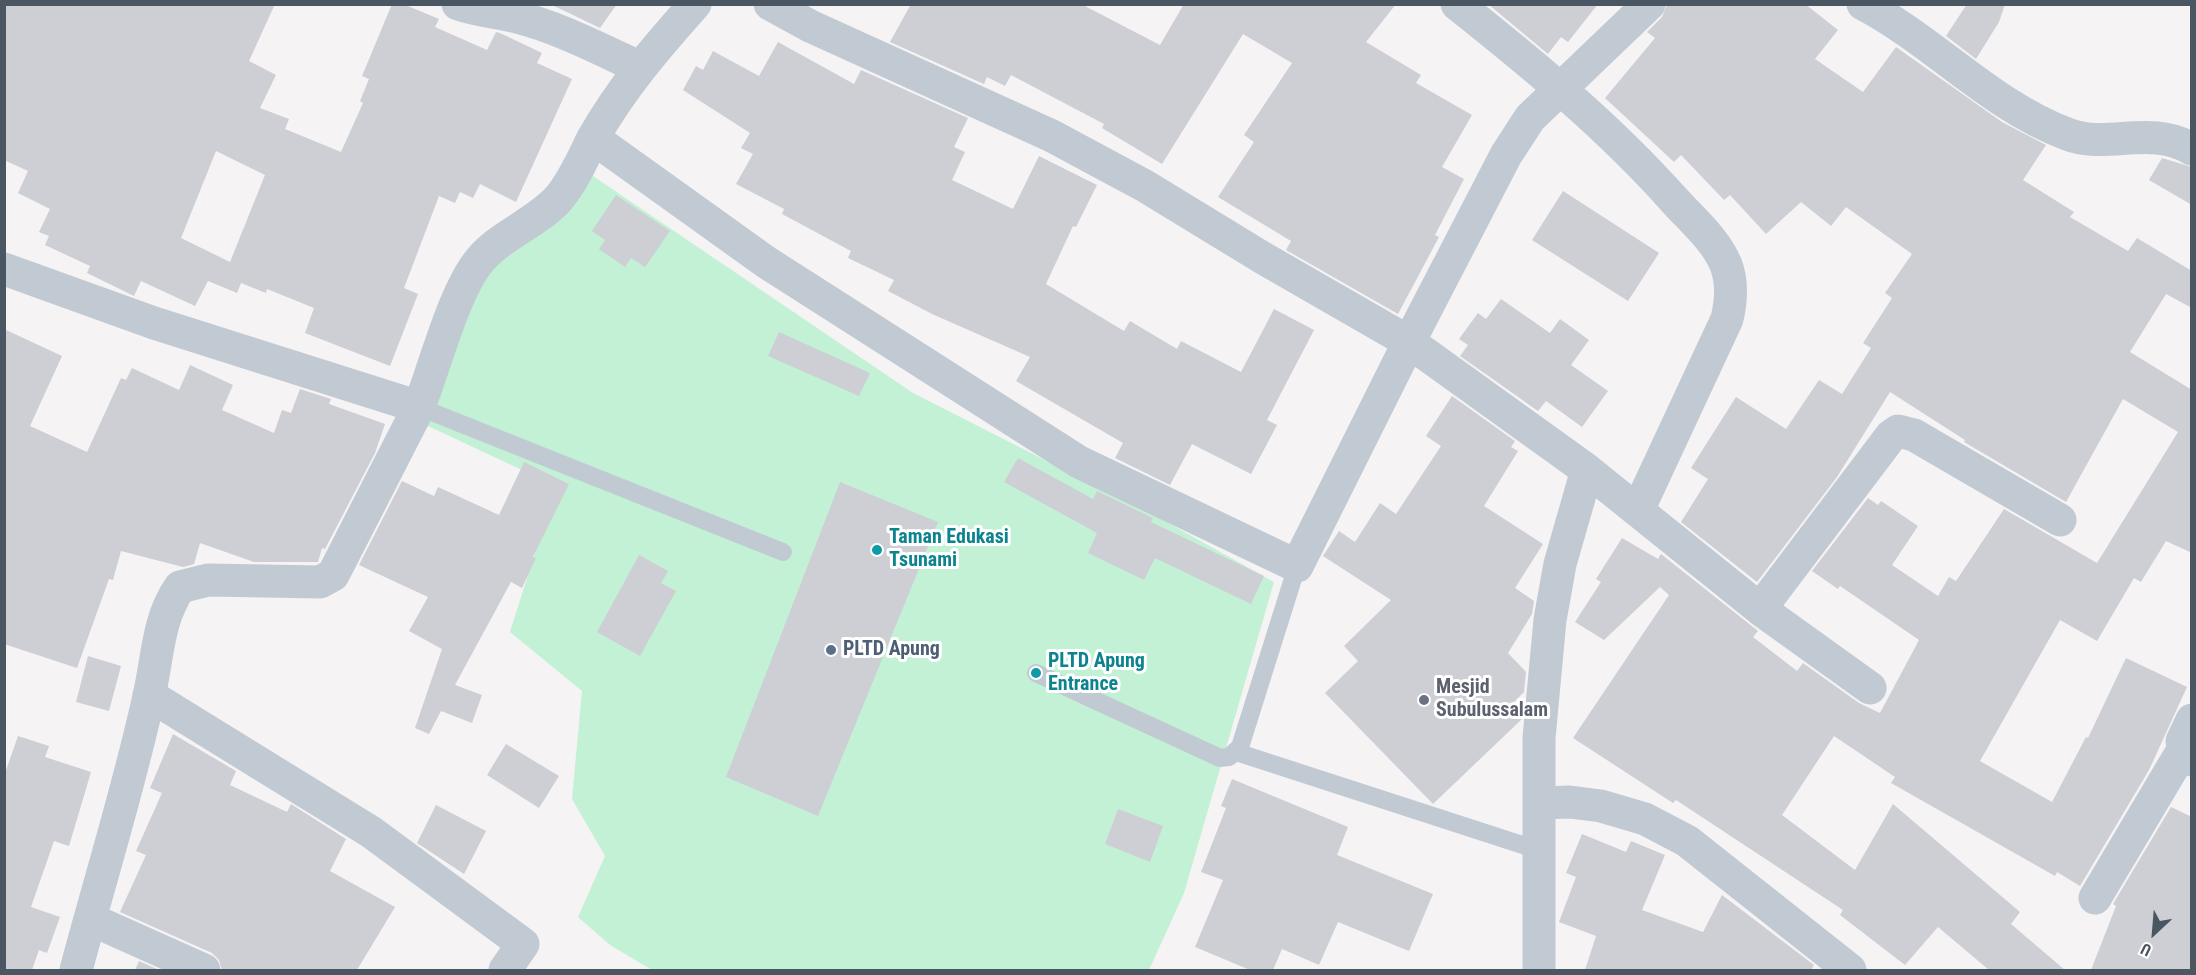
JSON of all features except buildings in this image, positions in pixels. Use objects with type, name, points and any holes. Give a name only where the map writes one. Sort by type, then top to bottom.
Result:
[{"type":"street","points":[[458,4],[480,11],[517,17],[571,35],[639,67]]},
{"type":"street","points":[[76,970],[149,695],[162,622],[180,587],[208,580],[320,582],[333,575],[419,407],[462,290],[479,261],[493,246],[558,198],[576,172],[617,97],[639,67],[695,4]]},
{"type":"street","points":[[770,4],[830,35],[1052,136],[1145,186],[1263,258],[1409,342],[1587,470],[1760,609],[1869,688]]},
{"type":"street","points":[[1457,4],[1562,88],[1631,152],[1717,248],[1730,282],[1731,302],[1727,319],[1638,510]]},
{"type":"street","points":[[593,138],[766,262],[1079,462],[1297,566],[1506,155],[1530,118],[1649,4]]},
{"type":"street","points":[[1863,4],[1888,17],[1964,75],[2044,125],[2070,136],[2094,140],[2124,137],[2163,138],[2192,149]]},
{"type":"street","points":[[4,269],[154,323],[419,407]]},
{"type":"street","points":[[1760,609],[1891,436],[1898,431],[1914,435],[2060,520]]},
{"type":"street","points":[[1539,970],[1539,738],[1550,620],[1560,564],[1587,470]]},
{"type":"street","points":[[149,695],[371,832],[523,944],[505,970]]},
{"type":"street","points":[[2096,898],[2188,743]]},
{"type":"street","points":[[1539,803],[1570,802],[1601,806],[1645,819],[1687,841],[1850,970]]},
{"type":"street","points":[[90,919],[204,970]]},
{"type":"lane","points":[[419,407],[783,552]]},
{"type":"lane","points":[[1236,752],[1297,566]]},
{"type":"lane","points":[[1036,673],[1220,758],[1236,752],[1538,850]]},
{"type":"green space","name":"Taman Edukasi Tsunami","points":[[590,174],[913,393],[1161,519],[1274,582],[1184,893],[1149,970],[652,970],[610,945],[578,917],[605,856],[572,799],[582,691],[510,632],[556,486],[426,425],[484,267]]},
{"type":"place","name":"Taman Edukasi Tsunami","points":[[877,550]]},
{"type":"place","name":"PLTD Apung","points":[[831,650]]},
{"type":"place","name":"PLTD Apung Entrance","points":[[1036,673]]},
{"type":"place","name":"Mesjid Subulussalam","points":[[1424,700]]}]
